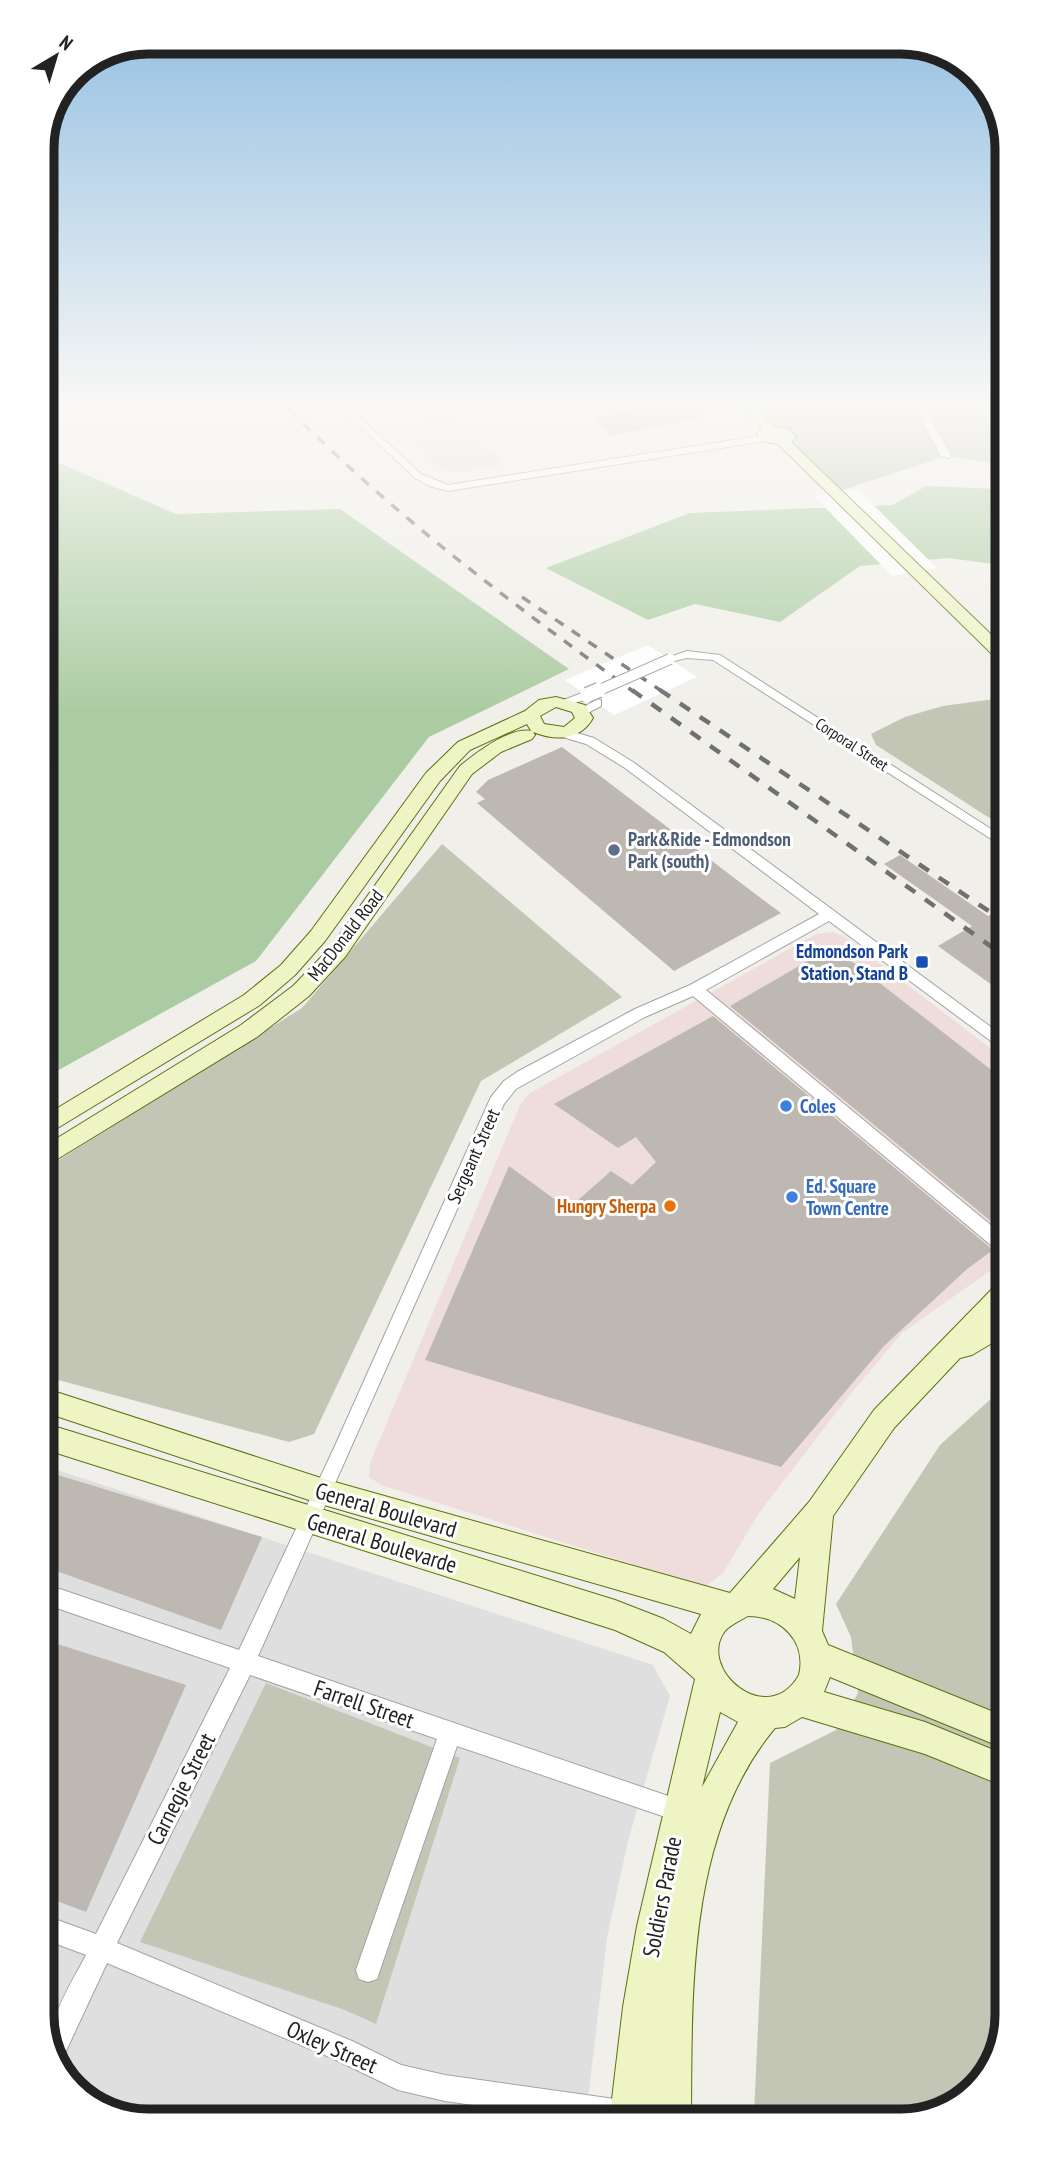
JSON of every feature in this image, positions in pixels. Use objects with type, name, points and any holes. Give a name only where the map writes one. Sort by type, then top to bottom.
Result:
[{"type":"street","points":[[854,510],[995,647]]},
{"type":"street","name":"Corporal Street","points":[[587,708],[674,662],[699,654],[716,657],[995,837]]},
{"type":"street","points":[[545,725],[545,704],[562,703],[587,708],[629,765]]},
{"type":"street","points":[[545,725],[577,728],[587,708]]},
{"type":"street","points":[[545,725],[590,741],[629,765],[995,1038]]},
{"type":"street","name":"MacDonald Road","points":[[54,1121],[252,1000],[288,970],[318,936],[447,761],[478,738],[545,725]]},
{"type":"street","name":"MacDonald Road","points":[[54,1152],[272,1015],[308,984],[338,952],[466,770],[495,748],[545,725]]},
{"type":"street","name":"Sergeant Street","points":[[309,1521],[503,1092],[523,1076],[640,1013],[695,989],[829,915]]},
{"type":"street","points":[[695,989],[995,1239]]},
{"type":"street","points":[[252,1000],[272,1015]]},
{"type":"street","points":[[819,1512],[811,1643],[816,1668],[812,1686],[801,1701],[785,1711],[766,1714],[750,1712],[734,1705],[720,1694],[708,1674],[702,1650],[706,1632],[714,1617],[736,1604],[819,1512],[884,1419],[995,1303]]},
{"type":"street","points":[[942,1359],[995,1328]]},
{"type":"street","name":"General Boulevard","points":[[54,1403],[324,1492],[736,1604]]},
{"type":"street","points":[[145,1433],[191,1462],[285,1492],[303,1507],[309,1521]]},
{"type":"street","name":"General Boulevarde","points":[[54,1439],[656,1630],[685,1647],[708,1674]]},
{"type":"street","name":"Carnegie Street","points":[[58,2040],[100,1948],[245,1662],[309,1521]]},
{"type":"street","name":"Farrell Street","points":[[54,1597],[680,1811]]},
{"type":"street","points":[[736,1604],[761,1601],[779,1606],[794,1616],[811,1643],[995,1728]]},
{"type":"street","name":"Soldiers Parade","points":[[630,2109],[641,2008],[659,1897],[694,1759],[708,1674]]},
{"type":"street","points":[[801,1701],[925,1738],[995,1767]]},
{"type":"street","name":"Soldiers Parade","points":[[672,2109],[674,2011],[692,1879],[708,1819],[726,1771],[737,1751],[766,1714]]},
{"type":"street","points":[[368,1970],[450,1733]]},
{"type":"street","name":"Oxley Street","points":[[54,1931],[343,2050],[398,2077],[444,2088],[588,2109]]},
{"type":"street","points":[[646,2109],[657,2095],[660,2077],[662,1989],[680,1956]]},
{"type":"shaded area","points":[[995,699],[995,822],[876,745],[871,734],[905,717],[943,706]]},
{"type":"shaded area","points":[[442,844],[622,997],[481,1081],[314,1434],[289,1442],[54,1379],[54,1163],[302,1008]]},
{"type":"shaded area","name":"Ed. Square Town Centre","points":[[833,932],[845,937],[995,1052],[995,1267],[902,1333],[849,1396],[759,1513],[723,1573],[705,1587],[381,1485],[369,1477],[370,1463],[520,1105],[530,1093],[816,934]]},
{"type":"shaded area","points":[[995,1395],[995,2015],[992,2039],[979,2067],[967,2081],[937,2102],[901,2109],[754,2109],[770,1763],[836,1730],[858,1693],[851,1637],[836,1604],[940,1445]]},
{"type":"shaded area","points":[[54,1469],[653,1665],[670,1696],[628,1841],[607,1938],[587,2109],[142,2109],[118,2104],[96,2093],[74,2072],[61,2051],[54,2015]]},
{"type":"shaded area","points":[[266,1683],[460,1758],[376,2024],[345,2010],[140,1942]]},
{"type":"green space","points":[[54,510],[167,510],[176,514],[341,510],[569,669],[429,737],[256,961],[54,1073]]},
{"type":"green space","points":[[767,510],[995,510],[995,564],[948,558],[860,566],[780,622],[695,604],[648,620],[546,568],[690,513]]},
{"type":"pier","points":[[828,510],[878,510],[937,568],[892,576]]},
{"type":"pier","points":[[648,645],[697,677],[614,715],[565,680]]},
{"type":"building","name":"Park&Ride - Edmondson Park (south)","points":[[562,747],[781,913],[674,971],[477,803],[485,799],[476,792],[488,780]]},
{"type":"building","points":[[900,855],[988,916],[995,912],[995,987],[938,946],[972,926],[884,864]]},
{"type":"building","points":[[825,951],[854,963],[995,1073],[995,1225],[730,1006]]},
{"type":"building","name":"Ed. Square Town Centre","points":[[713,1016],[993,1250],[967,1269],[884,1346],[781,1467],[425,1360],[509,1166],[568,1209],[611,1171],[632,1185],[656,1162],[636,1137],[618,1148],[554,1104]]},
{"type":"building","points":[[54,1474],[262,1537],[221,1630],[54,1570]]},
{"type":"building","points":[[54,1643],[186,1685],[86,1912],[54,1900]]},
{"type":"railway","points":[[398,510],[499,592],[634,692]]},
{"type":"railway","points":[[522,597],[663,692]]},
{"type":"railway","points":[[632,690],[995,949]]},
{"type":"railway","points":[[660,690],[995,915]]},
{"type":"place","name":"Park&Ride - Edmondson Park (south)","points":[[614,850]]},
{"type":"place","name":"Edmondson Park Station, Stand B","points":[[922,962]]},
{"type":"place","name":"Coles","points":[[786,1106]]},
{"type":"place","name":"Ed. Square Town Centre","points":[[792,1197]]},
{"type":"place","name":"Hungry Sherpa","points":[[670,1206]]}]
